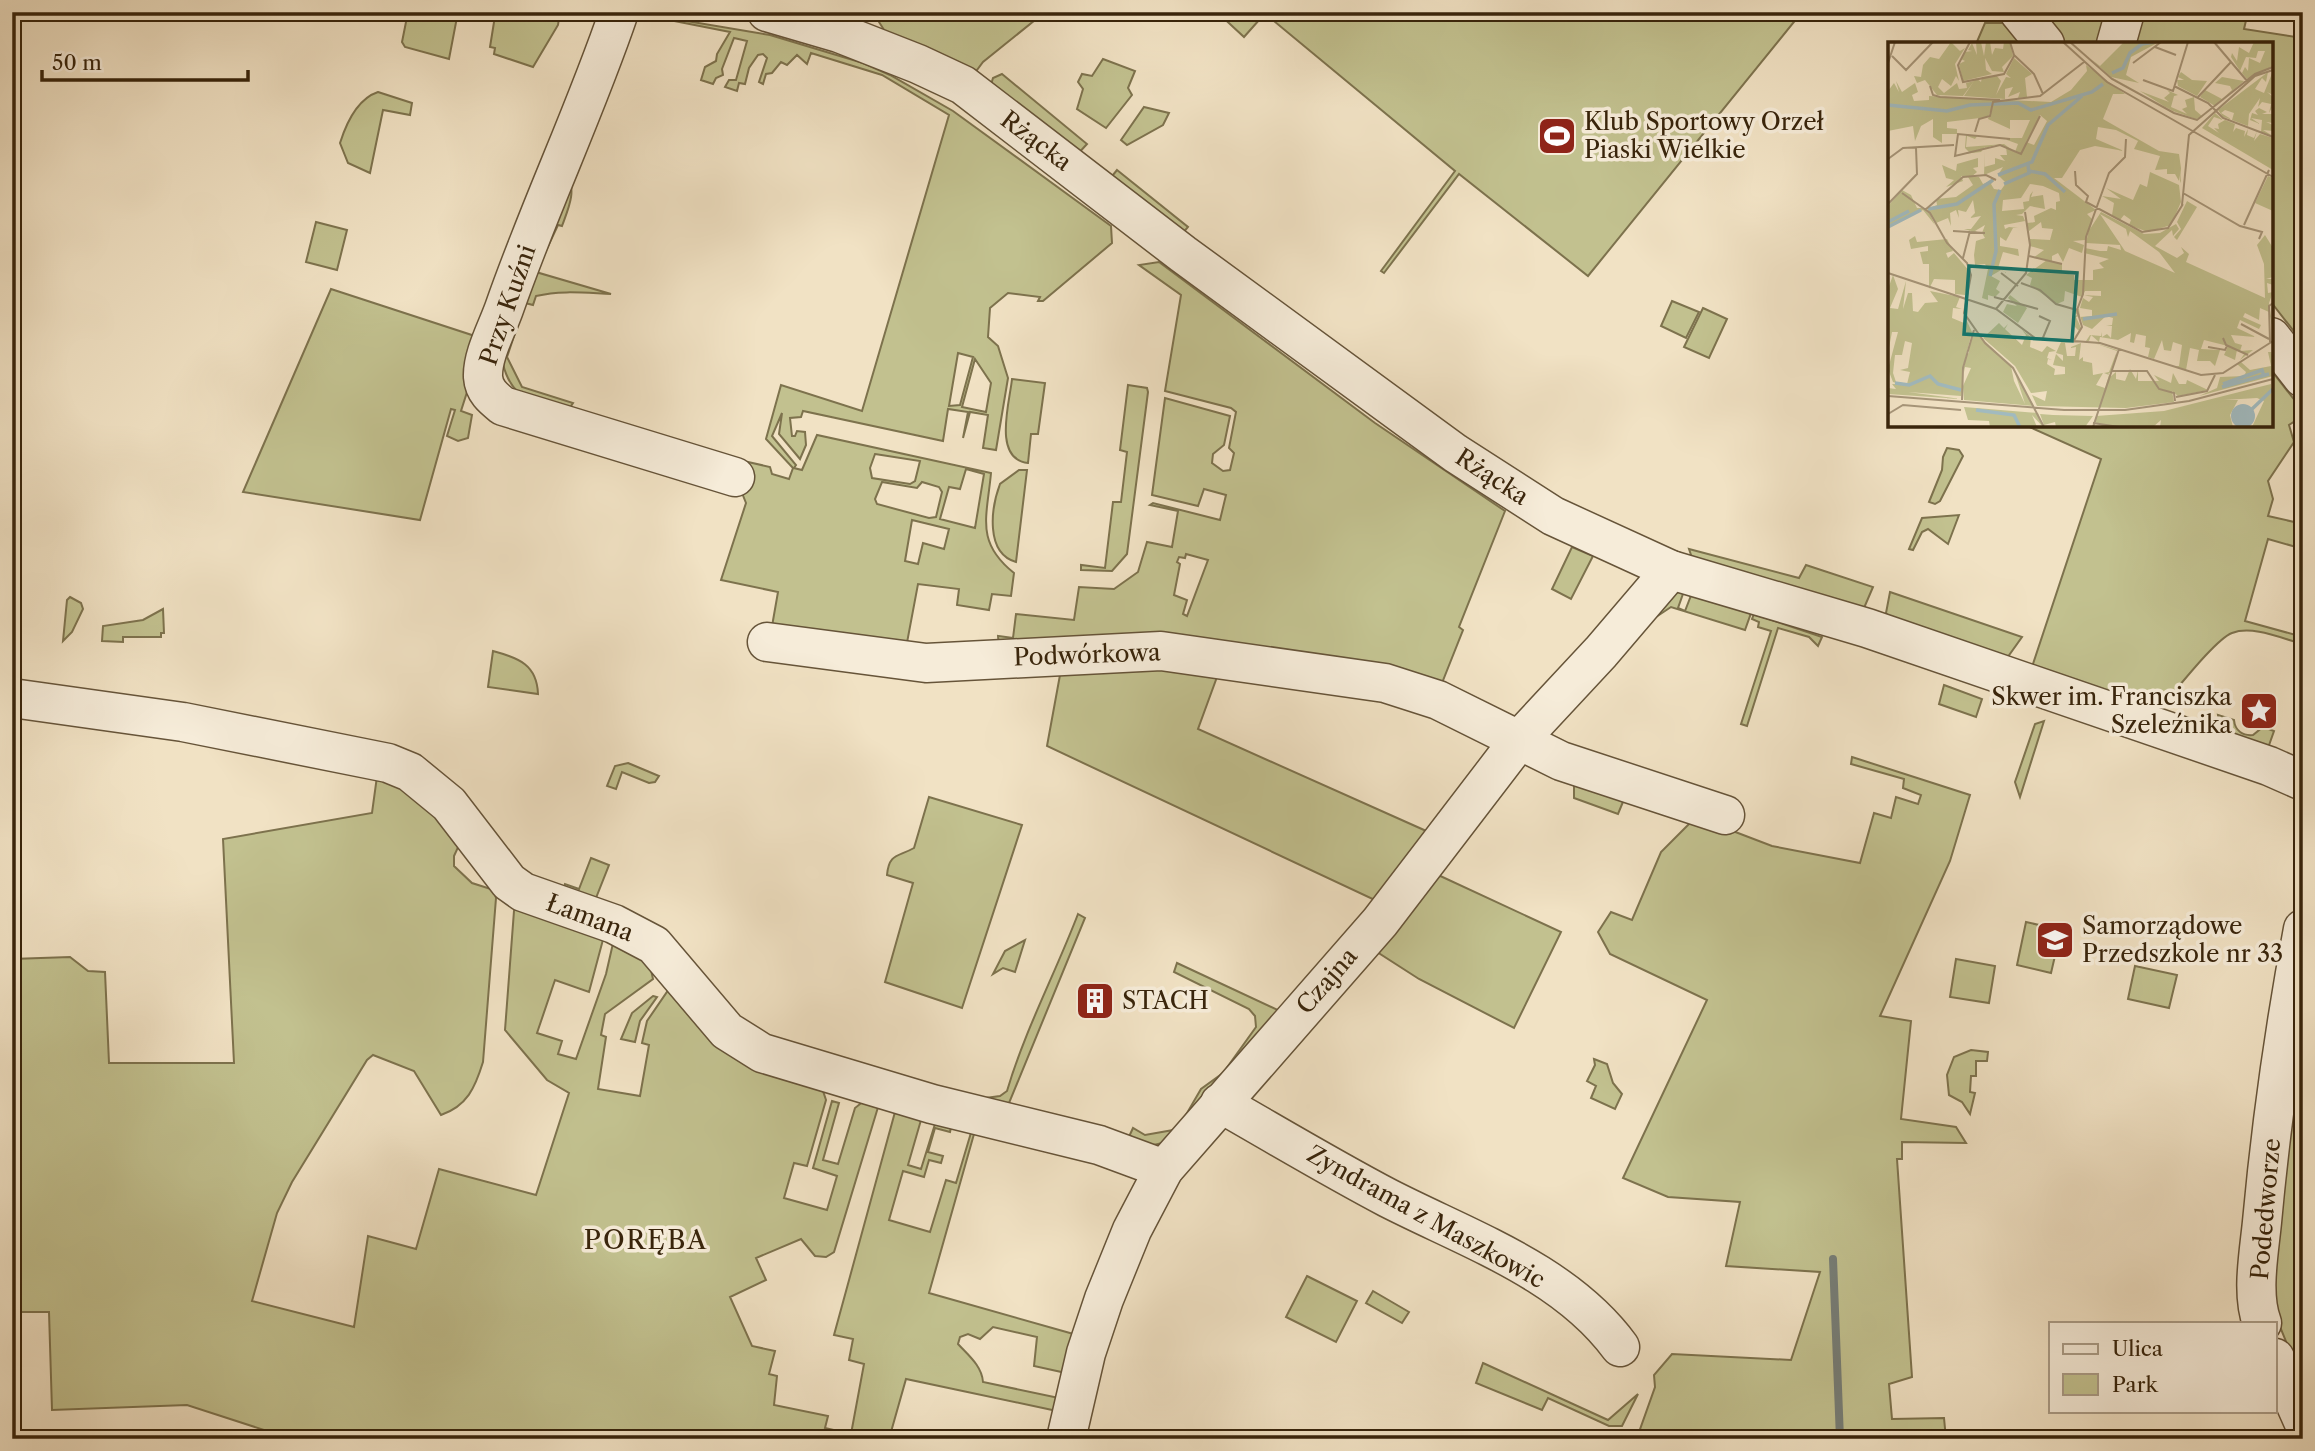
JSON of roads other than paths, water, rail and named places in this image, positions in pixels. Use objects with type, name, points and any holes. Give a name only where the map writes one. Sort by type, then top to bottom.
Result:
[{"type":"street","name":"Przy Kuźni","points":[[619,12],[600,70],[518,269],[485,365],[485,387],[490,397],[503,406],[735,477]]},
{"type":"street","name":"Rżącka","points":[[767,12],[839,33],[918,64],[962,85],[1173,247],[1455,453],[1553,516],[1671,570],[1867,628],[2269,766],[2303,781]]},
{"type":"street","points":[[2019,12],[2043,42]]},
{"type":"street","points":[[2117,42],[2125,12]]},
{"type":"street","points":[[2273,340],[2303,378]]},
{"type":"street","name":"Czajna","points":[[1066,1439],[1086,1353],[1104,1299],[1132,1230],[1164,1170],[1380,922],[1520,739],[1601,652],[1671,570]]},
{"type":"street","name":"Podwórkowa","points":[[767,642],[926,663],[1161,651],[1385,683],[1438,700],[1561,761],[1725,815]]},
{"type":"street","name":"Łamana","points":[[12,698],[183,722],[388,763],[410,772],[449,804],[509,882],[523,892],[614,924],[654,944],[727,1031],[762,1053],[932,1104],[1099,1145],[1164,1170]]},
{"type":"street","name":"Podedworze","points":[[2262,1322],[2259,1315],[2258,1261],[2267,1174],[2303,929]]},
{"type":"street","name":"Zyndrama z Maszkowic","points":[[1220,1103],[1386,1196],[1511,1258],[1588,1311],[1620,1347]]},
{"type":"street","points":[[2276,1360],[2303,1421]]},
{"type":"waterway","points":[[1833,1259],[1840,1439]]},
{"type":"place","name":"Klub Sportowy Orzeł Piaski Wielkie","points":[[1557,136]]},
{"type":"place","name":"Skwer im. Franciszka Szeleźnika","points":[[2259,711]]},
{"type":"place","name":"Samorządowe Przedszkole nr 33","points":[[2055,940]]},
{"type":"place","name":"STACH","points":[[1095,1001]]},
{"type":"district","name":"PORĘBA","points":[[646,1240]]}]
